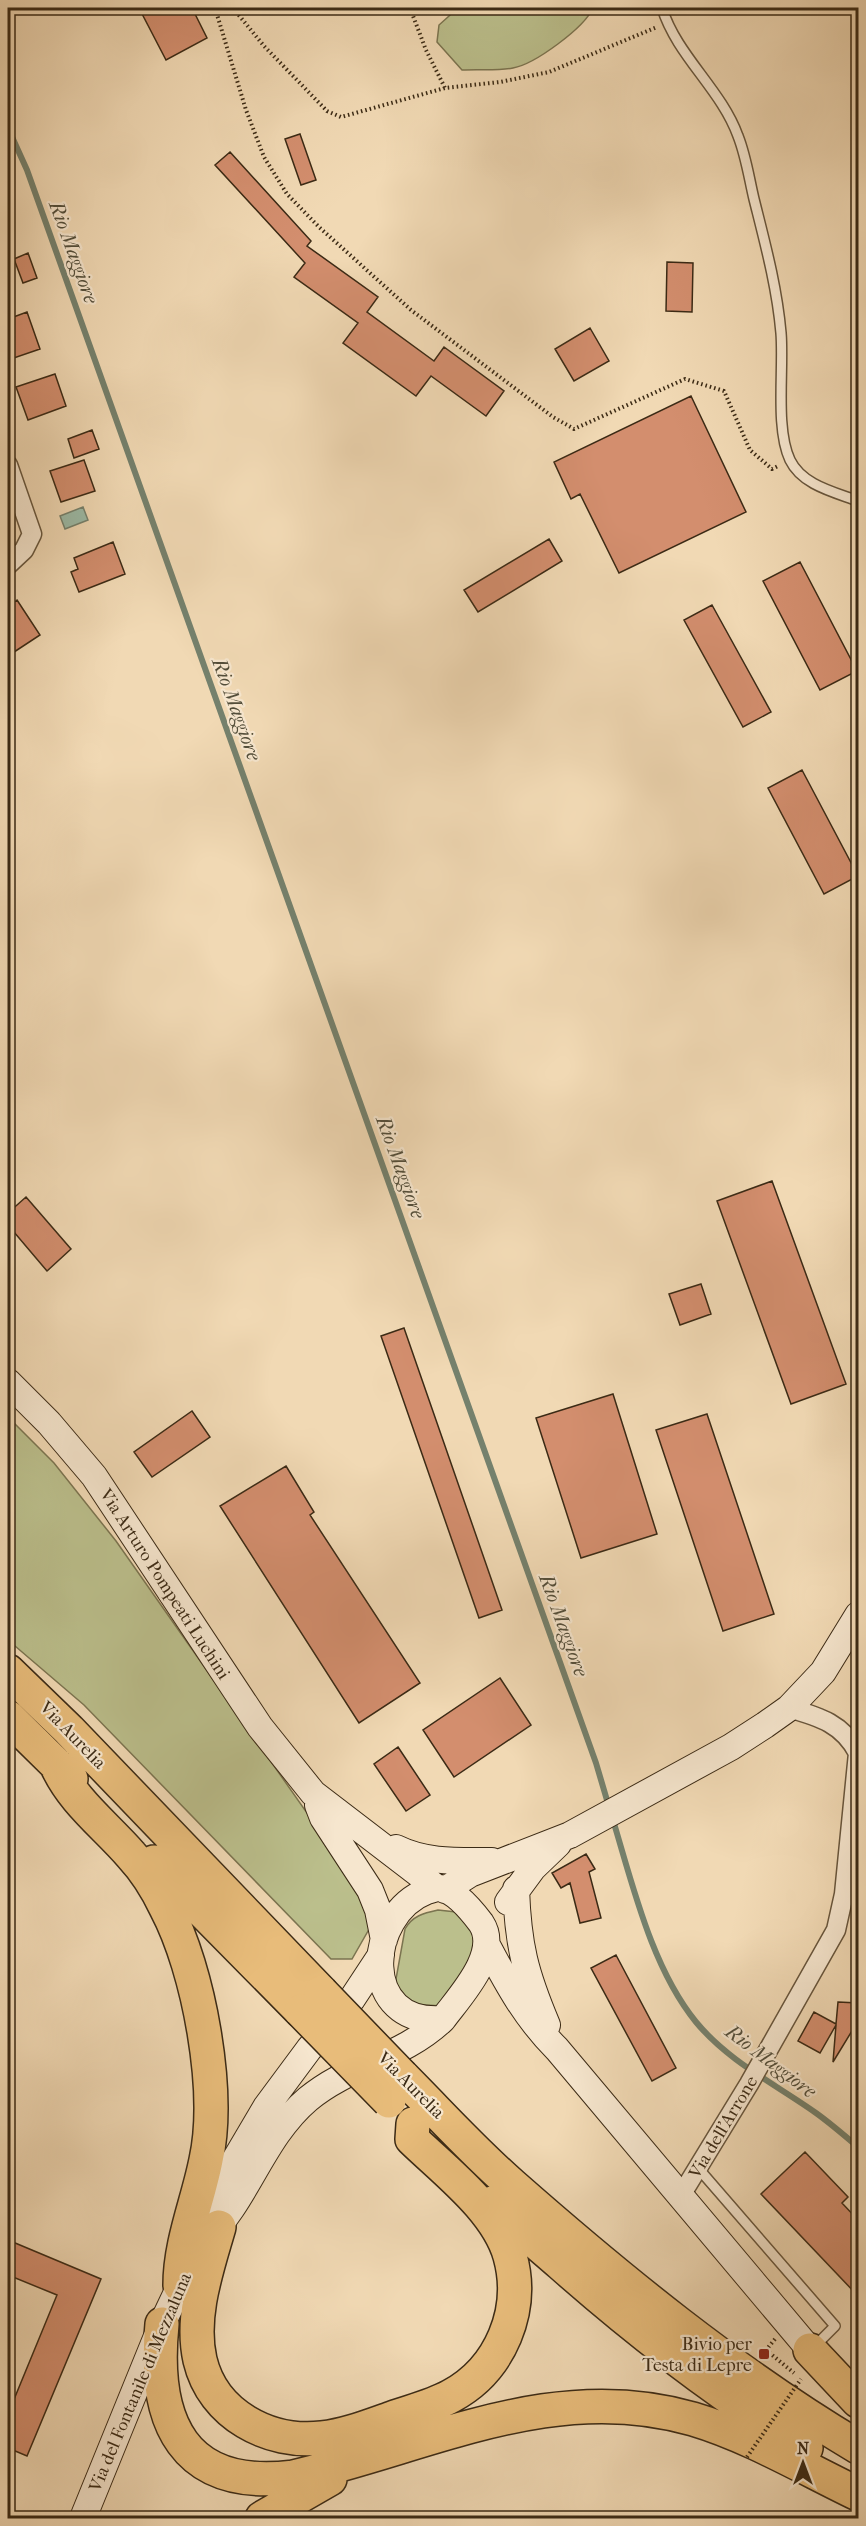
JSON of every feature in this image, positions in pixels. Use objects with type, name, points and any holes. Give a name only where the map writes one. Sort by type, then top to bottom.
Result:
[{"type":"highway","name":"Via Aurelia","points":[[8,1671],[69,1730],[311,2001],[395,2089],[620,2276],[743,2370],[858,2447]]},
{"type":"highway","name":"Via Aurelia","points":[[8,1718],[311,2001]]},
{"type":"highway","points":[[56,1764],[68,1788],[131,1855],[149,1878],[167,1908],[189,1965],[206,2041],[212,2113],[207,2159],[181,2264],[180,2285]]},
{"type":"highway","name":"Via Aurelia","points":[[395,2089],[413,2124],[496,2206],[603,2301],[680,2363],[769,2425],[858,2477]]},
{"type":"highway","points":[[209,2237],[200,2303],[198,2344],[201,2361],[211,2388],[221,2402],[238,2417],[258,2429],[277,2434],[321,2438],[349,2433],[433,2404],[452,2395],[484,2370],[505,2338],[514,2297],[513,2268],[504,2242],[489,2216],[412,2139],[413,2124]]},
{"type":"highway","points":[[162,2324],[160,2368],[164,2402],[175,2431],[192,2455],[203,2464],[229,2475],[262,2480],[294,2477],[520,2413],[580,2406],[615,2407],[677,2415],[710,2425],[858,2494]]},
{"type":"highway","points":[[806,2364],[858,2401]]},
{"type":"highway","points":[[262,2518],[335,2476],[355,2461]]},
{"type":"street","points":[[8,465],[32,534],[22,554],[8,565]]},
{"type":"street","name":"Via Arturo Pompeati Luchini","points":[[8,1382],[49,1423],[93,1476],[260,1727],[313,1793],[441,1889]]},
{"type":"street","points":[[574,1832],[548,1852],[516,1889],[469,1983],[442,2019],[419,2019],[410,2016],[392,2002],[382,1983],[382,1947],[391,1924],[404,1906],[416,1896],[441,1889],[470,1874],[574,1832],[731,1747],[789,1708],[823,1672],[858,1615]]},
{"type":"street","name":"Via dell'Arrone","points":[[680,2197],[766,2055],[836,1930],[844,1894],[858,1753],[849,1737],[836,1726],[789,1708]]},
{"type":"street","name":"Via Arturo Pompeati Luchini","points":[[313,1793],[323,1818],[370,1890],[378,1910],[382,1947]]},
{"type":"street","name":"Via Arturo Pompeati Luchini","points":[[361,1831],[421,1858],[444,1861],[501,1861]]},
{"type":"street","points":[[441,1889],[470,1910],[479,1921],[519,2004],[533,2024],[557,2049],[680,2197],[806,2364]]},
{"type":"street","points":[[516,1889],[519,1941],[524,1967],[557,2049]]},
{"type":"street","name":"Via del Fontanile di Mezzaluna","points":[[209,2237],[205,2222],[266,2107],[309,2049],[352,1999],[382,1947]]},
{"type":"street","name":"Via del Fontanile di Mezzaluna","points":[[83,2518],[180,2285],[263,2154],[308,2100],[345,2074],[419,2040],[442,2019]]},
{"type":"lane","points":[[662,8],[667,23],[711,87],[738,136],[774,280],[781,334],[784,440],[791,461],[800,474],[812,483],[858,501]]},
{"type":"lane","points":[[698,2168],[835,2326],[806,2364]]},
{"type":"path","points":[[215,8],[246,110],[264,157],[281,184],[319,227],[411,310],[553,417],[574,429],[685,379],[724,391],[750,450],[772,469],[791,461]]},
{"type":"path","points":[[233,8],[264,46],[327,111],[340,117],[445,88],[549,72],[667,23]]},
{"type":"path","points":[[410,8],[426,50],[445,88]]},
{"type":"path","points":[[747,2457],[806,2364],[766,2350]]},
{"type":"green space","points":[[458,8],[593,8],[570,35],[534,60],[513,68],[462,70],[437,42],[439,25]]},
{"type":"green space","points":[[8,1417],[54,1463],[116,1541],[359,1887],[372,1924],[352,1959],[331,1959],[84,1705],[8,1640]]},
{"type":"green space","points":[[438,1910],[456,1912],[472,1930],[473,1948],[465,1969],[442,2006],[411,2004],[397,1989],[396,1979],[405,1929],[415,1918]]},
{"type":"shaded area","points":[[83,507],[88,520],[65,529],[60,516]]},
{"type":"building","points":[[139,8],[192,8],[207,38],[166,60]]},
{"type":"building","points":[[300,134],[316,180],[301,185],[285,139]]},
{"type":"building","points":[[230,152],[311,241],[307,246],[378,297],[367,312],[434,361],[444,347],[504,391],[486,416],[431,376],[416,396],[343,343],[358,323],[294,277],[305,263],[215,165]]},
{"type":"building","points":[[28,253],[37,278],[23,283],[14,259]]},
{"type":"building","points":[[667,262],[693,263],[692,312],[666,311]]},
{"type":"building","points":[[27,312],[40,349],[8,360],[8,319]]},
{"type":"building","points":[[590,328],[609,361],[574,381],[555,349]]},
{"type":"building","points":[[55,374],[66,406],[28,420],[16,387]]},
{"type":"building","points":[[691,396],[746,512],[619,573],[580,494],[571,499],[554,462]]},
{"type":"building","points":[[92,430],[99,449],[74,458],[68,439]]},
{"type":"building","points":[[84,460],[95,491],[61,502],[50,471]]},
{"type":"building","points":[[549,539],[562,561],[478,612],[464,590]]},
{"type":"building","points":[[113,542],[125,574],[79,592],[71,572],[78,569],[74,558]]},
{"type":"building","points":[[800,562],[857,671],[820,690],[763,581]]},
{"type":"building","points":[[17,600],[40,635],[8,656],[8,607]]},
{"type":"building","points":[[712,605],[771,712],[743,727],[684,620]]},
{"type":"building","points":[[802,770],[858,876],[824,894],[768,788]]},
{"type":"building","points":[[772,1181],[846,1384],[791,1404],[717,1201]]},
{"type":"building","points":[[26,1197],[71,1249],[47,1271],[8,1225],[8,1213]]},
{"type":"building","points":[[701,1284],[711,1314],[680,1325],[669,1294]]},
{"type":"building","points":[[404,1328],[502,1610],[479,1618],[381,1336]]},
{"type":"building","points":[[613,1394],[657,1534],[581,1558],[536,1418]]},
{"type":"building","points":[[192,1411],[210,1437],[152,1477],[134,1452]]},
{"type":"building","points":[[707,1414],[774,1614],[723,1631],[656,1430]]},
{"type":"building","points":[[286,1466],[314,1512],[310,1515],[420,1683],[359,1723],[220,1506]]},
{"type":"building","points":[[500,1678],[531,1725],[454,1777],[423,1730]]},
{"type":"building","points":[[398,1747],[430,1795],[406,1811],[374,1764]]},
{"type":"building","points":[[586,1854],[595,1869],[589,1872],[601,1918],[580,1923],[570,1883],[561,1888],[552,1873]]},
{"type":"building","points":[[616,1955],[676,2068],[652,2081],[591,1968]]},
{"type":"building","points":[[838,2002],[858,2003],[858,2021],[833,2062],[836,2025],[820,2053],[798,2041],[814,2012],[836,2024]]},
{"type":"building","points":[[805,2152],[848,2197],[842,2203],[858,2220],[858,2296],[761,2194]]},
{"type":"building","points":[[8,2240],[101,2279],[27,2456],[8,2448],[8,2414],[57,2295],[8,2275]]},
{"type":"waterway","name":"Rio Maggiore","points":[[8,128],[27,170],[596,1763],[609,1807]]},
{"type":"waterway","name":"Rio Maggiore","points":[[613,1820],[636,1899],[656,1952],[667,1977],[696,2022],[722,2049],[816,2113],[858,2147]]},
{"type":"place","name":"Bivio per Testa di Lepre","points":[[764,2354]]}]
